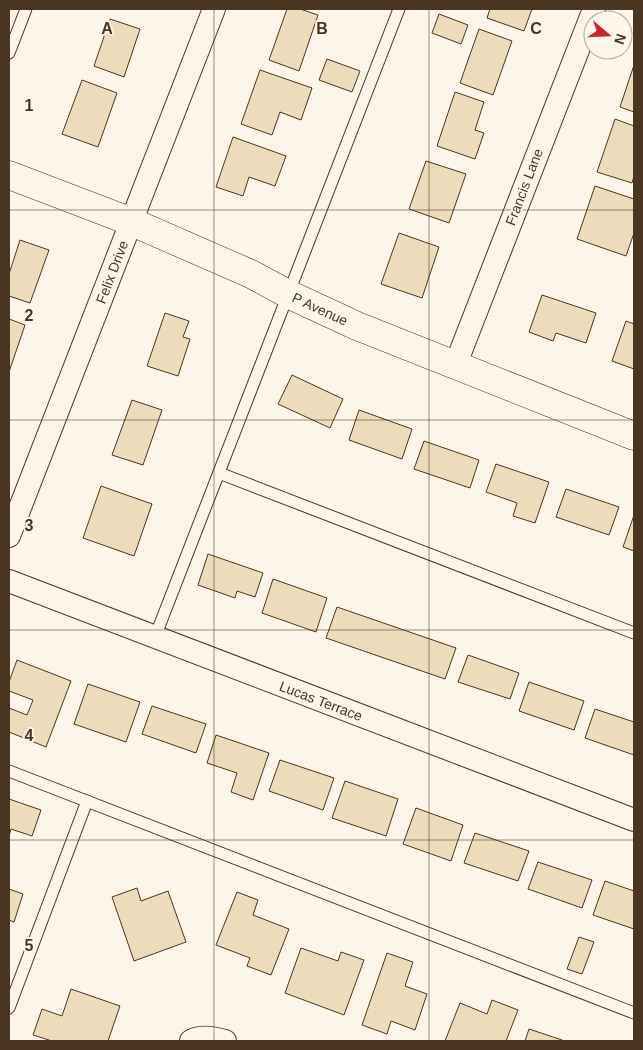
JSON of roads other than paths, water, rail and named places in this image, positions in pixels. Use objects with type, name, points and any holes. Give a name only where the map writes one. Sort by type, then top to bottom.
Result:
[{"type":"street","name":"Felix Drive","points":[[9,536],[214,9]]},
{"type":"street","name":"Francis Lane","points":[[455,366],[594,9]]},
{"type":"street","name":"P Avenue","points":[[9,175],[132,222],[251,274],[288,294],[357,326],[634,436]]},
{"type":"street","name":"Lucas Terrace","points":[[9,581],[634,820]]},
{"type":"street","points":[[193,1040],[212,1038],[226,1041]]},
{"type":"lane","points":[[9,53],[26,9]]},
{"type":"lane","points":[[155,637],[398,9]]},
{"type":"lane","points":[[220,473],[634,633]]},
{"type":"lane","points":[[9,771],[634,1013]]},
{"type":"lane","points":[[9,1008],[87,801]]}]
